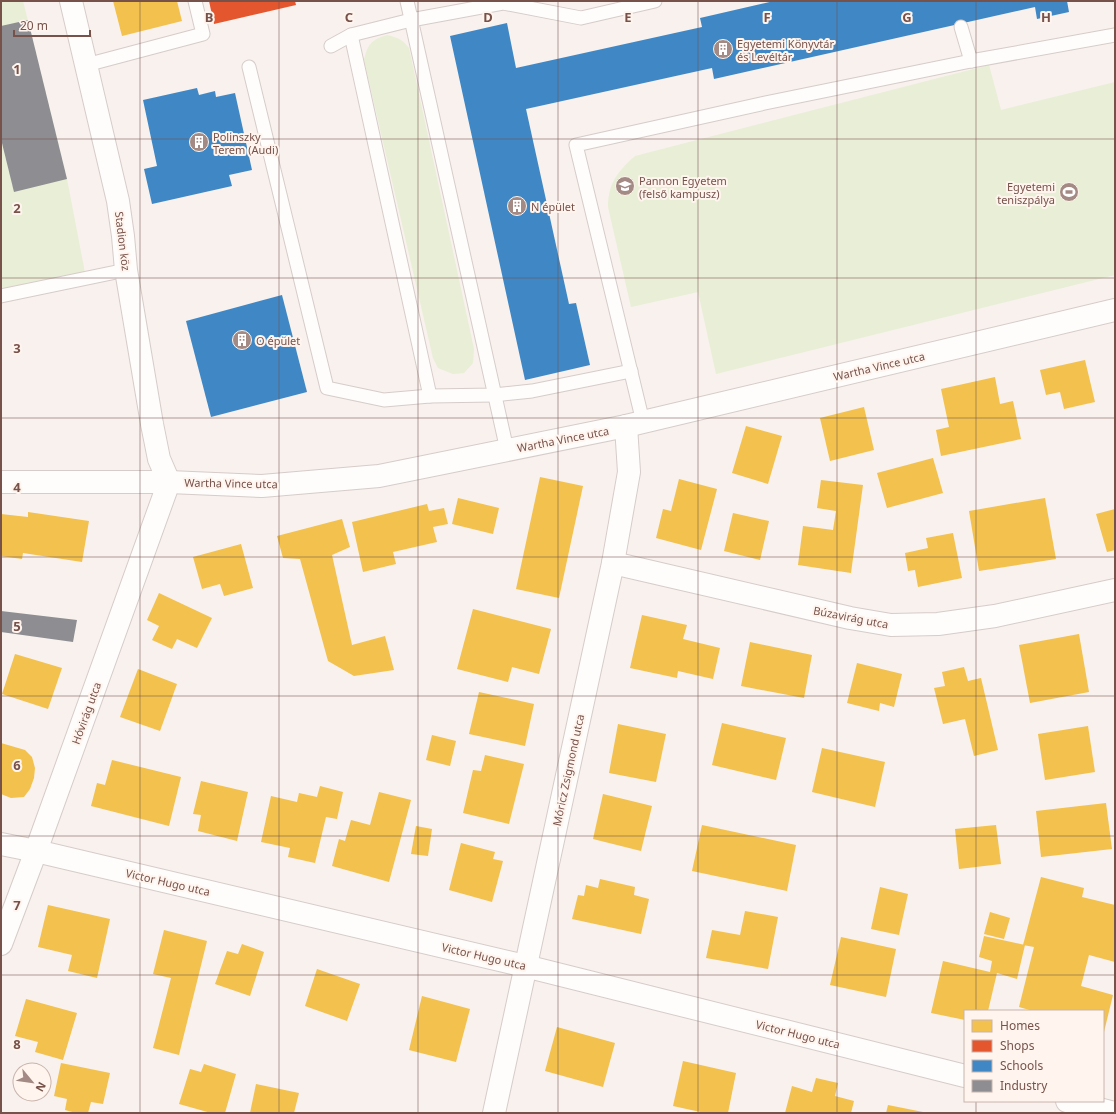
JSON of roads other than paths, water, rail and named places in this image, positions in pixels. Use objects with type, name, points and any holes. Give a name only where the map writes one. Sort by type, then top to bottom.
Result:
[{"type":"street","name":"Stadion köz","points":[[71,1],[118,201],[126,270],[153,431],[159,459],[169,482]]},
{"type":"street","name":"Wartha Vince utca","points":[[1,482],[169,482],[262,486],[379,476],[634,424],[1115,310]]},
{"type":"street","name":"Móricz Zsigmond utca","points":[[494,1113],[613,563],[629,472],[634,424]]},
{"type":"street","name":"Hóvirág utca","points":[[1,944],[169,482]]},
{"type":"street","name":"Búzavirág utca","points":[[613,563],[850,618],[891,625],[938,624],[995,616],[1115,590]]},
{"type":"street","name":"Victor Hugo utca","points":[[1,844],[36,850],[526,966],[964,1076]]},
{"type":"street","points":[[1071,1102],[1115,1113]]},
{"type":"lane","points":[[86,65],[203,34],[195,1]]},
{"type":"lane","points":[[407,1],[506,450]]},
{"type":"lane","points":[[331,46],[351,35],[411,20],[503,3],[581,18],[655,1]]},
{"type":"lane","points":[[962,27],[971,62]]},
{"type":"lane","points":[[351,35],[430,396]]},
{"type":"lane","points":[[634,424],[631,371],[576,145],[765,103],[1115,35]]},
{"type":"lane","points":[[249,67],[327,388],[384,400],[430,396],[494,395],[532,391],[631,371]]},
{"type":"lane","points":[[1,296],[126,270]]},
{"type":"place","name":"Egyetemi Könyvtár és Levéltár","points":[[723,49]]},
{"type":"place","name":"Polinszky Terem (Audi)","points":[[199,142]]},
{"type":"place","name":"Pannon Egyetem (felső kampusz)","points":[[625,186]]},
{"type":"place","name":"Egyetemi teniszpálya","points":[[1069,192]]},
{"type":"place","name":"N épület","points":[[517,206]]},
{"type":"place","name":"O épület","points":[[242,340]]}]
